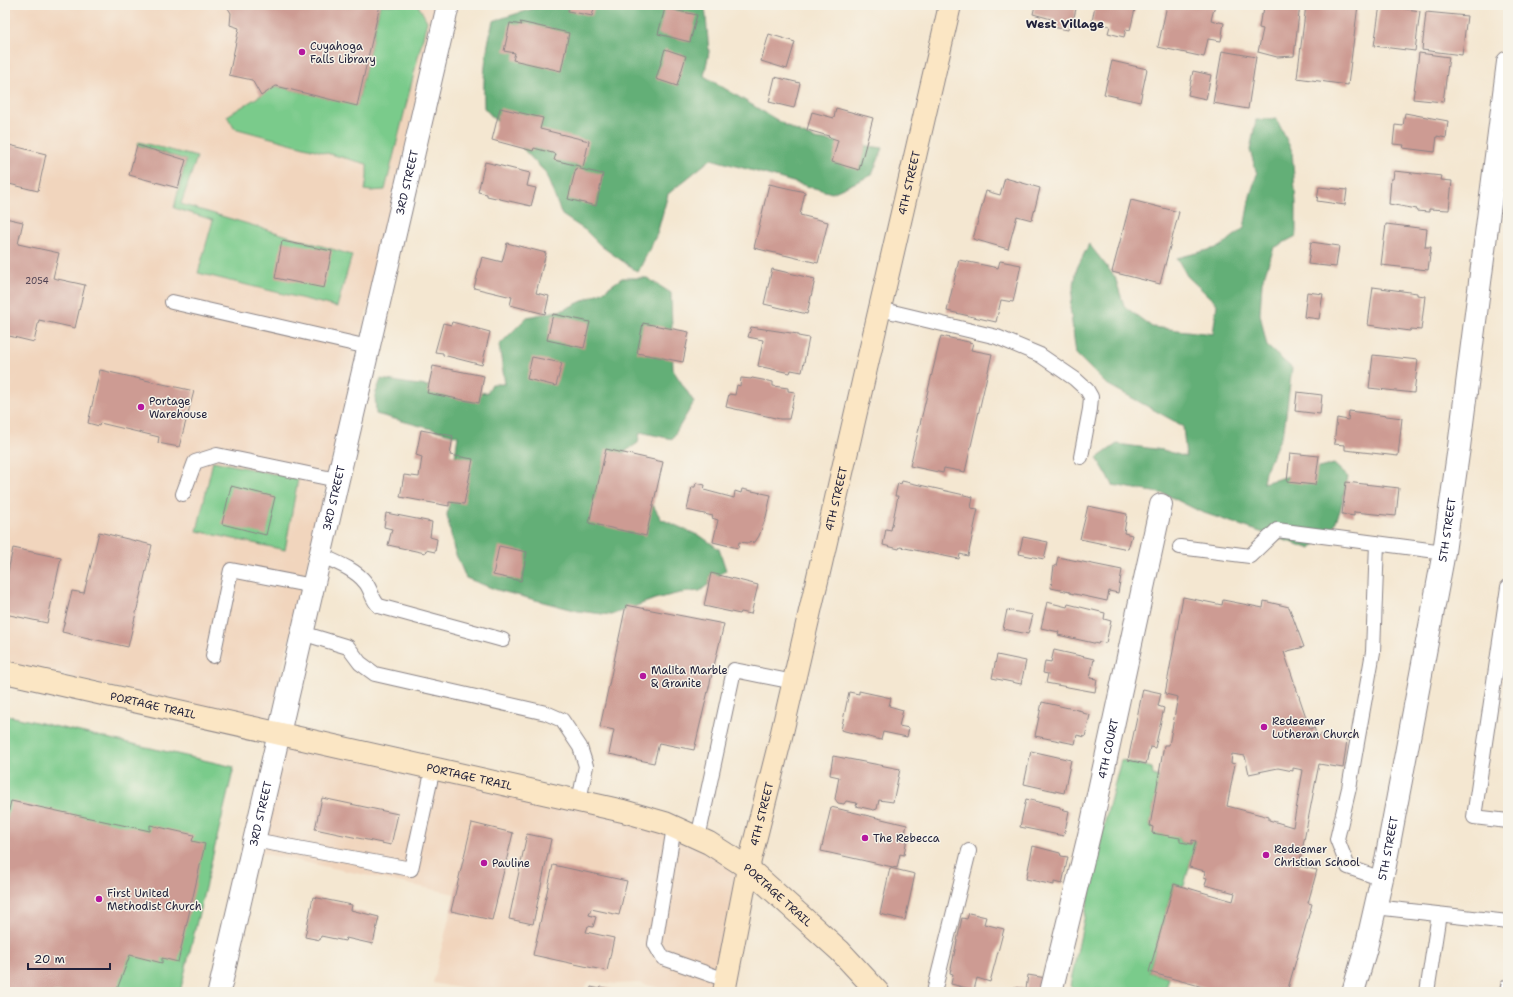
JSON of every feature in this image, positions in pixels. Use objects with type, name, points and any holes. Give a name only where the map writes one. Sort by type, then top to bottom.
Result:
[{"type":"street","name":"3RD STREET","points":[[219,992],[448,5]]},
{"type":"street","name":"4TH STREET","points":[[725,986],[748,868],[794,682],[950,5]]},
{"type":"street","name":"5TH STREET","points":[[1353,992],[1382,879],[1428,643],[1444,552],[1459,447],[1508,62]]},
{"type":"street","name":"4TH COURT","points":[[1052,992],[1091,827],[1160,505]]},
{"type":"street","name":"PORTAGE TRAIL","points":[[5,672],[624,811],[674,827],[709,843],[748,868],[840,952],[878,992]]},
{"type":"lane","points":[[172,302],[368,347]]},
{"type":"lane","points":[[880,309],[997,337],[1040,355],[1075,379],[1087,390],[1091,397],[1081,457]]},
{"type":"lane","points":[[183,494],[195,462],[217,455],[337,480]]},
{"type":"lane","points":[[1180,546],[1250,556],[1277,530],[1444,552]]},
{"type":"lane","points":[[1377,543],[1374,652],[1349,788],[1337,839],[1348,867],[1382,879]]},
{"type":"lane","points":[[320,555],[355,573],[366,583],[374,602],[379,606],[503,640]]},
{"type":"lane","points":[[213,656],[231,570],[313,586]]},
{"type":"lane","points":[[1508,587],[1474,817],[1508,821]]},
{"type":"lane","points":[[302,633],[348,647],[360,663],[375,674],[546,713],[562,720],[580,747],[586,766],[579,801]]},
{"type":"lane","points":[[698,838],[734,670],[794,682]]},
{"type":"lane","points":[[254,840],[411,869],[433,768]]},
{"type":"lane","points":[[674,827],[655,944],[663,958],[725,986]]},
{"type":"lane","points":[[934,992],[970,851]]},
{"type":"lane","points":[[1376,907],[1508,922]]},
{"type":"lane","points":[[1427,992],[1439,914]]},
{"type":"lane","points":[[1507,992],[1508,986]]},
{"type":"shaded area","points":[[5,5],[439,5],[270,722],[5,663]]},
{"type":"shaded area","points":[[279,733],[624,811],[748,868],[724,992],[674,992],[639,983],[617,984],[590,981],[585,986],[584,992],[479,992],[433,983],[455,894],[252,851]]},
{"type":"green space","points":[[380,5],[418,5],[427,21],[385,190],[365,190],[367,164],[234,128],[227,116],[276,86],[357,105]]},
{"type":"green space","points":[[545,5],[705,5],[709,52],[704,76],[792,129],[815,139],[883,148],[872,175],[832,193],[711,159],[668,194],[657,234],[638,272],[601,246],[585,230],[562,215],[545,172],[484,108],[485,64],[493,21]]},
{"type":"green space","points":[[1276,118],[1292,151],[1296,203],[1296,236],[1274,248],[1262,282],[1260,314],[1267,346],[1292,368],[1284,430],[1265,472],[1263,483],[1334,464],[1348,477],[1340,511],[1334,526],[1311,549],[1201,512],[1165,494],[1113,485],[1097,458],[1117,444],[1163,450],[1186,457],[1183,426],[1105,383],[1076,354],[1070,307],[1077,268],[1089,244],[1115,277],[1124,306],[1152,327],[1213,334],[1217,304],[1187,276],[1177,258],[1220,247],[1244,228],[1250,196],[1257,174],[1250,150],[1256,120]]},
{"type":"green space","points":[[139,142],[197,157],[181,204],[352,255],[337,307],[198,273],[213,220],[174,208],[186,160],[137,145]]},
{"type":"green space","points":[[622,278],[647,278],[671,293],[673,370],[694,402],[672,439],[640,432],[638,443],[623,453],[661,519],[702,537],[719,549],[726,570],[700,591],[680,593],[655,599],[611,615],[578,611],[497,590],[466,578],[454,550],[447,515],[458,436],[376,414],[375,395],[381,379],[487,393],[492,384],[505,384],[499,345],[527,317],[563,310],[602,292]]},
{"type":"green space","points":[[213,461],[298,479],[285,550],[197,531]]},
{"type":"green space","points":[[5,715],[234,767],[180,992],[5,992]]},
{"type":"green space","points":[[1121,760],[1152,768],[1153,775],[1159,777],[1150,826],[1180,838],[1180,842],[1192,844],[1192,840],[1196,841],[1184,886],[1174,884],[1149,972],[1169,978],[1165,992],[1077,992],[1070,986],[1104,825]]},
{"type":"building","name":"Cuyahoga Falls Library","points":[[226,5],[380,5],[357,106],[276,86],[261,96],[252,80],[229,75],[239,28],[230,25],[231,13]]},
{"type":"building","points":[[569,5],[595,5],[592,16],[568,11]]},
{"type":"building","points":[[1035,5],[1077,5],[1072,25],[1069,24],[1068,30],[1053,27],[1055,20],[1033,14]]},
{"type":"building","points":[[1095,5],[1136,5],[1130,30],[1126,29],[1124,37],[1108,33],[1110,26],[1092,22]]},
{"type":"building","points":[[1167,5],[1215,5],[1211,20],[1224,23],[1221,41],[1208,39],[1204,57],[1158,47]]},
{"type":"building","points":[[1264,5],[1300,5],[1294,56],[1277,57],[1258,52],[1263,29],[1259,28]]},
{"type":"building","points":[[1306,5],[1358,5],[1348,85],[1297,78]]},
{"type":"building","points":[[1380,5],[1420,11],[1415,51],[1374,46]]},
{"type":"building","points":[[665,8],[697,15],[690,42],[658,34]]},
{"type":"building","points":[[1426,12],[1467,16],[1462,55],[1422,50]]},
{"type":"building","points":[[520,22],[569,33],[561,71],[513,60],[515,53],[504,51],[510,23],[522,25]]},
{"type":"building","points":[[769,34],[795,42],[787,69],[761,61]]},
{"type":"building","points":[[665,49],[686,56],[677,86],[656,79]]},
{"type":"building","points":[[1222,51],[1256,57],[1248,109],[1213,103]]},
{"type":"building","points":[[1419,53],[1449,57],[1443,102],[1413,99]]},
{"type":"building","points":[[1112,61],[1147,69],[1140,102],[1104,94]]},
{"type":"building","points":[[1193,71],[1211,75],[1206,99],[1188,95]]},
{"type":"building","points":[[775,77],[800,83],[794,108],[769,102]]},
{"type":"building","points":[[500,108],[543,118],[540,129],[589,141],[583,167],[554,160],[556,154],[534,148],[533,151],[492,140]]},
{"type":"building","points":[[836,108],[873,118],[859,170],[832,162],[838,140],[807,130],[812,112],[834,118]]},
{"type":"building","points":[[1405,113],[1448,121],[1446,138],[1437,136],[1435,152],[1403,148],[1404,145],[1393,144],[1395,125],[1403,126]]},
{"type":"building","points":[[5,144],[46,154],[38,191],[5,183]]},
{"type":"building","points":[[137,145],[186,160],[178,188],[129,175]]},
{"type":"building","points":[[485,162],[530,173],[527,186],[536,188],[531,206],[487,196],[487,194],[478,192]]},
{"type":"building","points":[[576,168],[603,174],[596,206],[568,199]]},
{"type":"building","points":[[1394,171],[1442,176],[1441,180],[1452,181],[1449,210],[1429,209],[1429,212],[1416,211],[1417,209],[1389,204],[1391,179],[1393,179]]},
{"type":"building","points":[[1005,178],[1040,188],[1032,220],[1017,216],[1008,249],[973,239],[986,191],[1000,195]]},
{"type":"building","points":[[769,184],[805,192],[800,215],[828,222],[818,263],[754,248]]},
{"type":"building","points":[[1319,187],[1347,190],[1345,205],[1317,201]]},
{"type":"building","points":[[1131,200],[1179,212],[1160,284],[1112,272]]},
{"type":"building","points":[[5,218],[23,222],[18,244],[59,253],[53,278],[85,285],[75,328],[39,320],[34,342],[5,335]]},
{"type":"building","points":[[1386,224],[1427,229],[1425,247],[1431,247],[1428,270],[1381,265]]},
{"type":"building","points":[[282,241],[332,251],[324,288],[275,278]]},
{"type":"building","points":[[1311,242],[1339,246],[1336,267],[1308,264]]},
{"type":"building","points":[[507,243],[546,253],[536,293],[549,296],[545,314],[510,305],[512,297],[474,288],[482,257],[502,262]]},
{"type":"building","points":[[959,260],[998,268],[1000,261],[1021,265],[1013,302],[1001,300],[996,322],[947,311]]},
{"type":"building","points":[[772,269],[815,279],[807,314],[764,304]]},
{"type":"building","points":[[1373,287],[1417,293],[1417,295],[1425,296],[1421,330],[1411,329],[1410,331],[1368,325]]},
{"type":"building","points":[[1307,292],[1323,294],[1319,319],[1304,317]]},
{"type":"building","points":[[553,314],[590,322],[584,348],[547,340]]},
{"type":"building","points":[[452,322],[490,332],[482,365],[435,352],[443,323],[451,325]]},
{"type":"building","points":[[643,323],[689,332],[683,362],[637,353]]},
{"type":"building","points":[[751,327],[798,334],[798,336],[809,338],[802,372],[791,370],[790,373],[758,366],[763,340],[748,337]]},
{"type":"building","points":[[941,336],[973,343],[971,350],[992,354],[965,472],[944,468],[943,473],[910,466]]},
{"type":"building","points":[[1373,355],[1418,360],[1414,393],[1369,388]]},
{"type":"building","points":[[532,357],[562,363],[556,386],[527,379]]},
{"type":"building","points":[[433,366],[484,376],[479,403],[427,393]]},
{"type":"building","name":"Portage Warehouse","points":[[100,370],[194,391],[179,447],[158,443],[159,437],[100,423],[99,426],[88,423]]},
{"type":"building","points":[[741,378],[752,378],[773,382],[773,386],[788,388],[788,391],[795,392],[789,419],[780,419],[726,407],[729,394],[735,395],[737,385],[740,386]]},
{"type":"building","points":[[1297,392],[1322,395],[1320,414],[1295,411]]},
{"type":"building","points":[[1349,411],[1402,418],[1398,456],[1345,450],[1345,445],[1334,444],[1337,418],[1348,420]]},
{"type":"building","points":[[421,430],[453,436],[450,455],[473,459],[464,504],[449,502],[449,506],[400,497],[404,475],[419,477],[422,457],[416,455]]},
{"type":"building","points":[[606,449],[663,462],[646,536],[589,523]]},
{"type":"building","points":[[1290,453],[1319,456],[1315,485],[1287,482]]},
{"type":"building","points":[[902,481],[973,497],[971,508],[978,509],[968,556],[960,554],[959,559],[883,545],[886,529],[891,530],[898,496],[895,496],[898,483],[901,484]]},
{"type":"building","points":[[1346,482],[1399,488],[1396,516],[1354,512],[1354,516],[1342,514]]},
{"type":"building","points":[[696,483],[705,485],[704,490],[734,498],[735,491],[741,493],[742,489],[771,495],[766,517],[759,536],[755,542],[739,542],[738,548],[713,542],[718,520],[712,518],[713,516],[687,510],[692,487],[695,487]]},
{"type":"building","points":[[231,486],[275,497],[266,535],[222,524]]},
{"type":"building","points":[[1088,506],[1127,514],[1124,533],[1132,535],[1128,549],[1080,539]]},
{"type":"building","points":[[386,513],[432,522],[430,537],[437,539],[435,552],[426,550],[425,553],[388,545],[392,529],[384,527]]},
{"type":"building","points":[[99,532],[152,545],[128,647],[62,632],[72,591],[84,593]]},
{"type":"building","points":[[1023,537],[1048,542],[1044,559],[1019,554]]},
{"type":"building","points":[[499,546],[527,552],[521,581],[493,575]]},
{"type":"building","points":[[13,548],[61,558],[47,623],[5,614],[5,586]]},
{"type":"building","points":[[1058,557],[1122,570],[1118,593],[1109,591],[1107,601],[1051,588],[1054,566],[1056,566]]},
{"type":"building","points":[[711,573],[758,585],[751,614],[741,612],[740,614],[704,606]]},
{"type":"building","points":[[1183,597],[1222,605],[1223,600],[1263,608],[1264,601],[1289,607],[1304,647],[1284,652],[1310,729],[1314,727],[1317,737],[1322,734],[1347,740],[1343,768],[1319,764],[1299,866],[1317,870],[1308,903],[1312,904],[1287,992],[1221,992],[1149,972],[1174,884],[1233,901],[1235,893],[1205,885],[1207,878],[1204,877],[1205,871],[1189,867],[1196,841],[1192,840],[1192,844],[1180,842],[1180,838],[1152,833],[1153,827],[1150,826],[1164,745],[1169,745],[1178,697],[1165,694]],"holes":[[[1232,754],[1245,756],[1249,774],[1278,768],[1293,771],[1293,768],[1303,770],[1293,827],[1269,820],[1269,817],[1227,806],[1235,764],[1231,763]]]},
{"type":"building","points":[[1047,602],[1067,607],[1068,604],[1105,613],[1104,619],[1111,621],[1106,643],[1099,642],[1098,644],[1058,635],[1059,632],[1041,628]]},
{"type":"building","name":"Malita Marble & Granite","points":[[626,605],[724,624],[694,750],[659,743],[654,763],[609,754],[614,730],[600,727]]},
{"type":"building","points":[[1007,610],[1033,615],[1028,634],[1003,629]]},
{"type":"building","points":[[1054,650],[1094,659],[1090,678],[1097,679],[1095,692],[1046,683],[1048,674],[1043,673],[1045,661],[1051,662]]},
{"type":"building","points":[[997,655],[1026,661],[1021,684],[992,678]]},
{"type":"building","points":[[1143,689],[1161,693],[1158,706],[1164,708],[1155,748],[1150,747],[1146,764],[1128,760]]},
{"type":"building","points":[[859,691],[891,698],[889,706],[903,710],[899,726],[909,728],[907,737],[883,732],[881,740],[841,730],[849,692],[859,694]]},
{"type":"building","points":[[1042,702],[1082,711],[1083,713],[1090,715],[1085,737],[1077,735],[1075,744],[1035,736]]},
{"type":"building","points":[[1031,751],[1071,760],[1064,793],[1024,784]]},
{"type":"building","points":[[833,756],[900,769],[893,802],[879,800],[877,809],[874,810],[856,806],[857,803],[846,801],[844,804],[838,803],[835,799],[839,777],[830,775]]},
{"type":"building","points":[[322,798],[398,814],[391,845],[315,829]]},
{"type":"building","points":[[1026,799],[1060,807],[1060,809],[1069,811],[1064,836],[1020,827]]},
{"type":"building","name":"First United Methodist Church","points":[[11,801],[150,831],[150,825],[194,835],[192,841],[205,844],[178,962],[162,958],[162,963],[130,955],[116,992],[5,992],[5,827]]},
{"type":"building","name":"The Rebecca","points":[[831,807],[907,825],[904,837],[907,838],[904,855],[900,854],[897,868],[821,851]]},
{"type":"building","name":"Pauline","points":[[472,823],[513,833],[492,920],[451,911]]},
{"type":"building","points":[[527,834],[551,839],[533,924],[509,919]]},
{"type":"building","points":[[1033,846],[1060,853],[1061,856],[1068,857],[1062,884],[1054,882],[1054,885],[1026,879]]},
{"type":"building","points":[[553,865],[627,881],[619,915],[591,909],[589,915],[596,917],[593,927],[588,926],[586,932],[614,938],[607,971],[533,955]]},
{"type":"building","points":[[890,868],[915,874],[905,920],[880,914]]},
{"type":"building","points":[[313,897],[352,905],[351,910],[379,917],[373,944],[346,938],[345,941],[321,936],[320,940],[305,937]]},
{"type":"building","points":[[969,913],[986,917],[984,924],[1004,929],[990,982],[977,978],[974,990],[951,984],[953,974],[950,973],[962,918],[967,919]]},
{"type":"building","points":[[1028,975],[1046,978],[1043,992],[1013,992],[1014,987],[1026,989]]},
{"type":"building","points":[[591,987],[600,989],[601,987],[620,992],[590,992]]},
{"type":"place","name":"Cuyahoga Falls Library","points":[[302,52]]},
{"type":"place","name":"Portage Warehouse","points":[[141,407]]},
{"type":"place","name":"Malita Marble & Granite","points":[[643,676]]},
{"type":"place","name":"Redeemer Lutheran Church","points":[[1264,727]]},
{"type":"place","name":"The Rebecca","points":[[865,838]]},
{"type":"place","name":"Redeemer Christian School","points":[[1266,855]]},
{"type":"place","name":"Pauline","points":[[484,863]]},
{"type":"place","name":"First United Methodist Church","points":[[99,899]]},
{"type":"district","name":"West Village","points":[[1065,24]]}]
